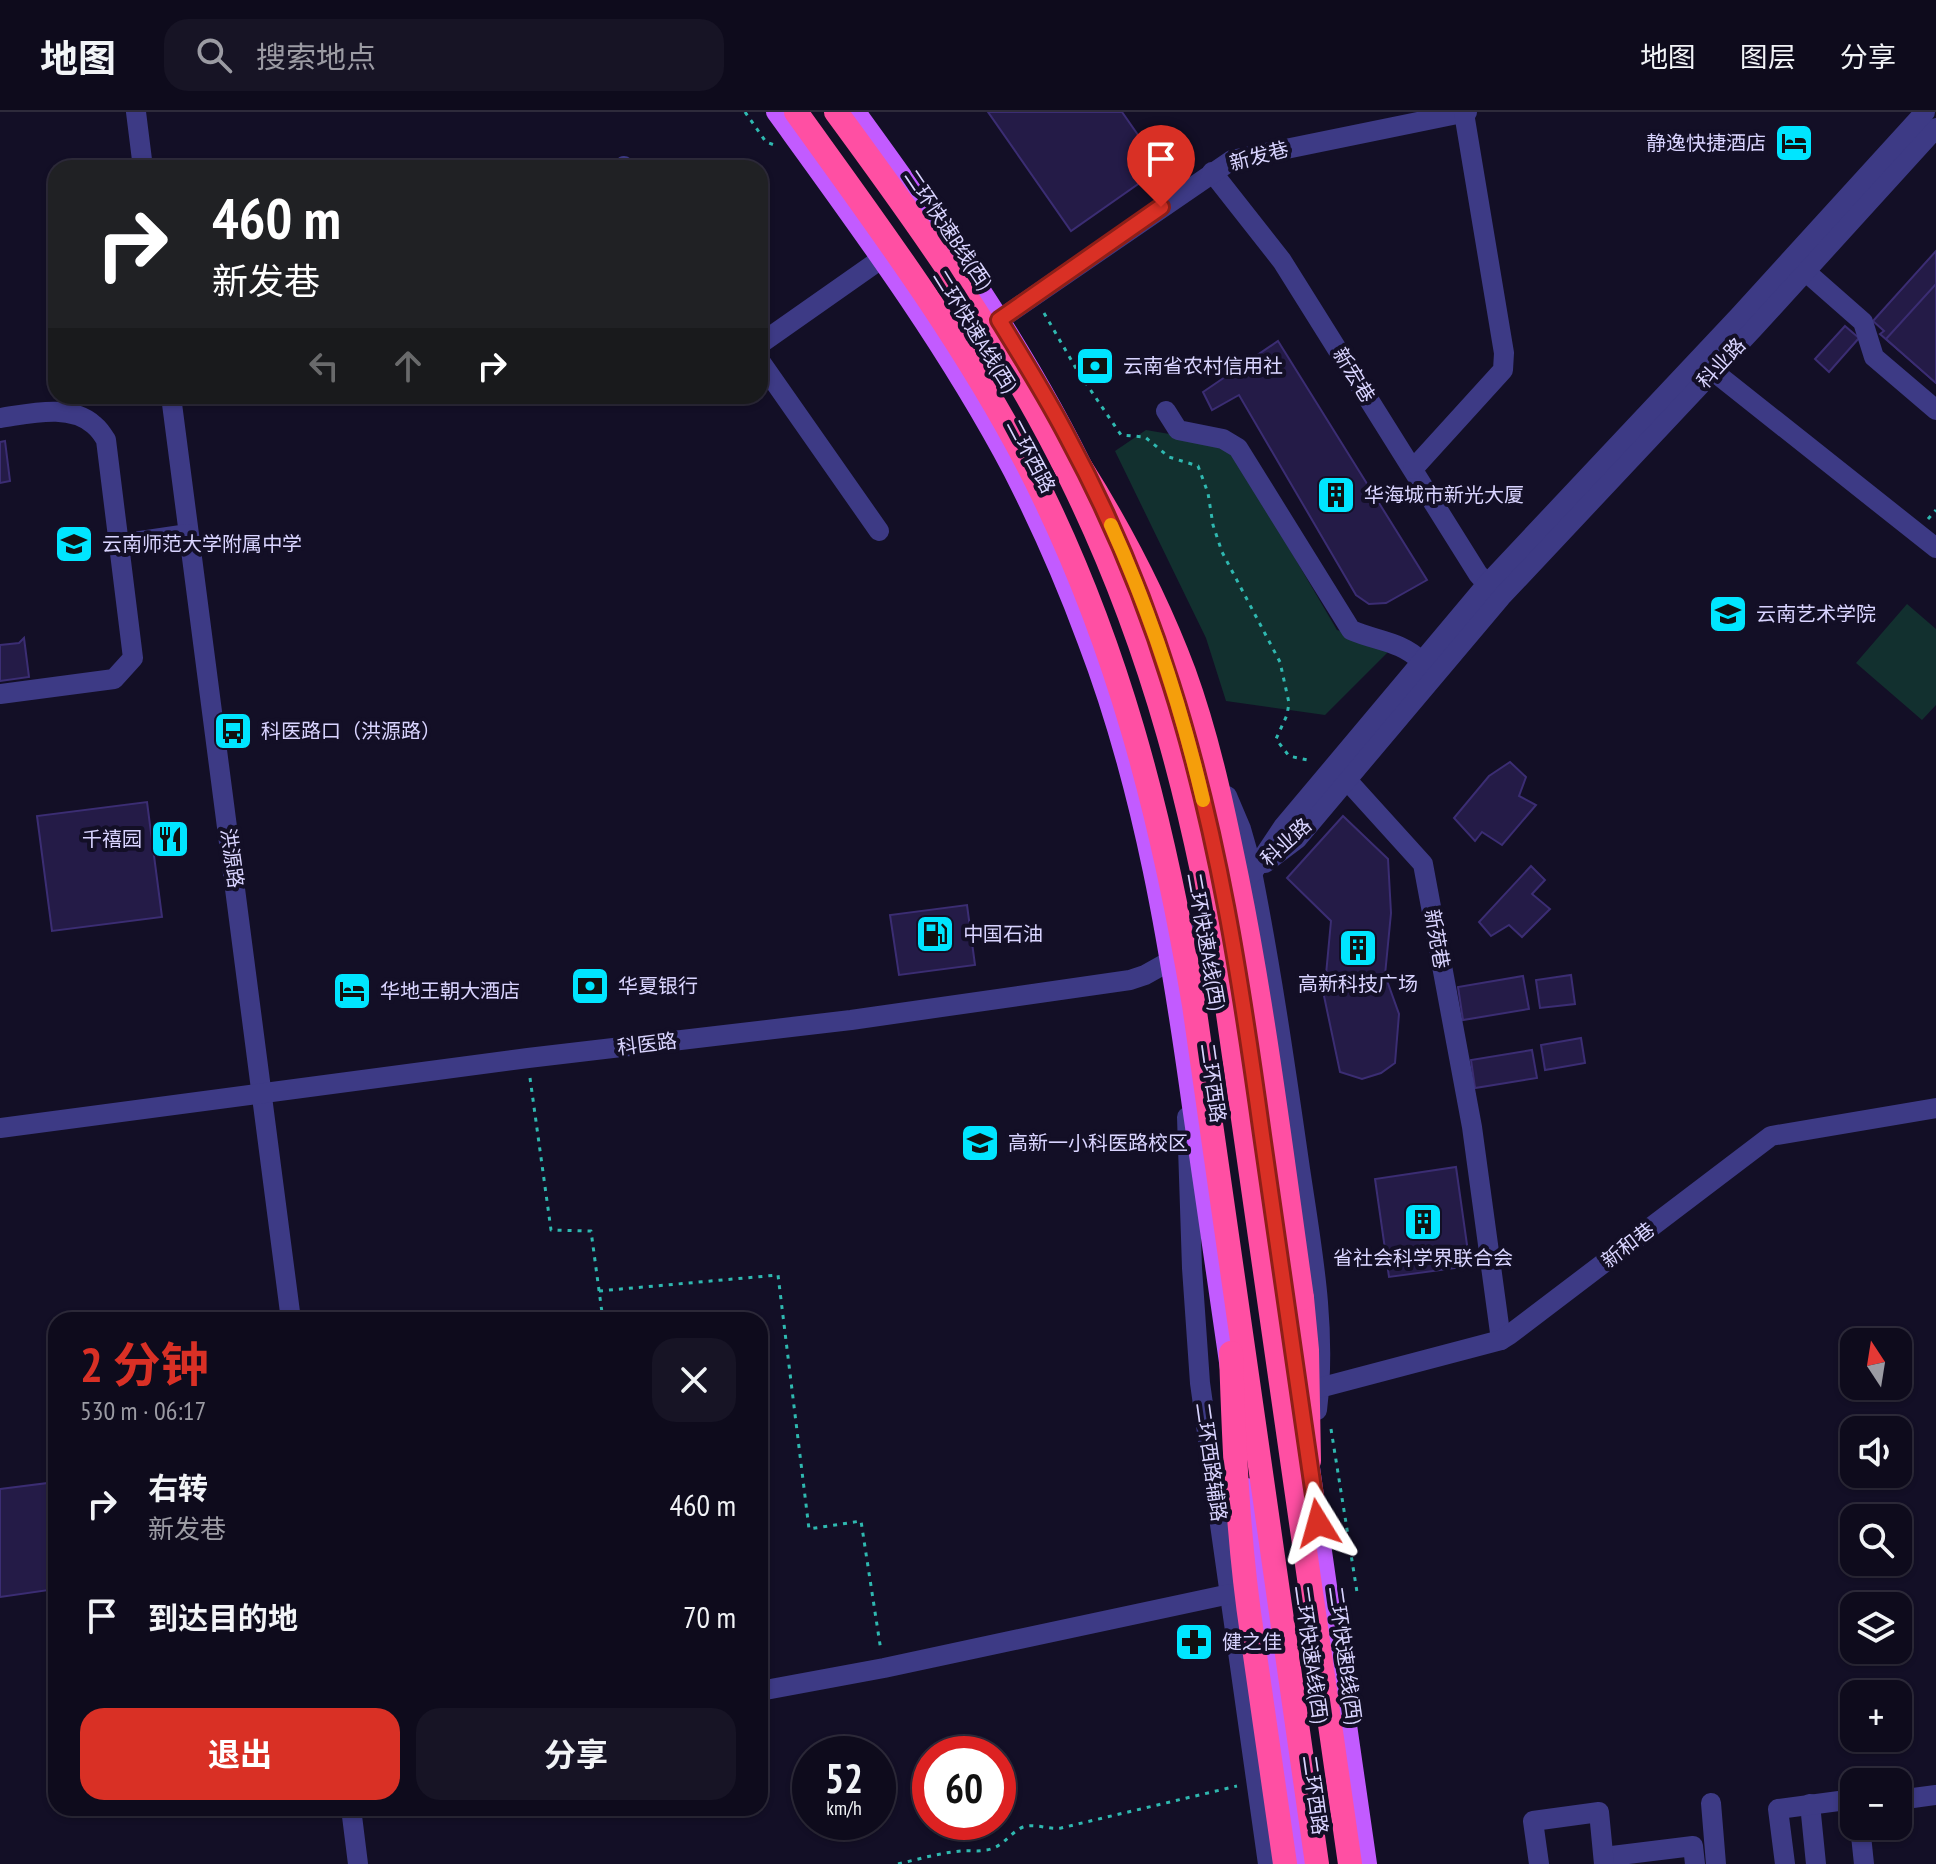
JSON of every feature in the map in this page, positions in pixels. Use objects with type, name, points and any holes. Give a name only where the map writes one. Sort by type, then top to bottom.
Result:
[{"type":"highway","name":"二环快速A线(西)","points":[[796,112],[899,256],[1012,436],[1069,551],[1093,608],[1134,730],[1164,848],[1194,1005],[1317,1864]]},
{"type":"highway","name":"二环快速B线(西)","points":[[836,112],[932,247],[1041,421],[1111,567],[1156,688],[1190,815],[1210,908],[1234,1050],[1350,1864]]},
{"type":"highway","points":[[1007,363],[1073,455],[1117,528],[1166,627],[1197,712],[1225,820],[1248,932],[1302,1298],[1308,1379],[1309,1461]]},
{"type":"highway","points":[[1223,1207],[1240,1537],[1285,1864]]},
{"type":"main road","name":"二环西路","points":[[776,112],[881,259],[948,360],[998,444],[1066,586],[1099,673],[1128,767],[1146,838],[1186,1057],[1301,1864]]},
{"type":"main road","name":"二环西路","points":[[856,112],[999,320],[1060,423],[1109,521],[1150,621],[1181,716],[1209,824],[1250,1048],[1367,1864]]},
{"type":"street","points":[[136,112],[142,160]]},
{"type":"street","points":[[1413,469],[1503,370],[1504,353],[1466,112]]},
{"type":"street","name":"新发巷","points":[[999,320],[1232,160],[1466,112]]},
{"type":"street","name":"科业路","points":[[1253,872],[1283,827],[1487,584],[1739,316],[1925,112]]},
{"type":"street","name":"科业路","points":[[1253,872],[1297,839],[1501,597],[1936,128]]},
{"type":"street","name":"新宏巷","points":[[1212,172],[1282,261],[1487,584]]},
{"type":"street","points":[[768,338],[881,259]]},
{"type":"street","points":[[1805,271],[1863,322],[1874,357],[1936,410]]},
{"type":"street","points":[[1713,371],[1936,548]]},
{"type":"street","points":[[768,372],[879,531]]},
{"type":"street","name":"洪源路","points":[[172,404],[290,1312]]},
{"type":"street","points":[[1166,411],[1178,430],[1223,439],[1238,448],[1351,630],[1398,644],[1421,661]]},
{"type":"street","points":[[0,418],[46,412],[72,414],[93,423],[106,440],[133,658],[114,679],[0,694]]},
{"type":"street","points":[[120,544],[188,534]]},
{"type":"street","points":[[1181,716],[1230,802],[1246,843],[1253,872],[1282,1043],[1318,1296],[1321,1344],[1319,1388],[1309,1461]]},
{"type":"street","name":"新苑巷","points":[[1346,779],[1423,864],[1472,1127],[1480,1204],[1501,1340]]},
{"type":"street","name":"科医路","points":[[0,1128],[528,1058],[851,1020],[1130,980],[1170,961],[1226,906],[1253,872]]},
{"type":"street","name":"二环西路辅路","points":[[1186,1057],[1192,1268],[1199,1370],[1268,1864]]},
{"type":"street","name":"新和巷","points":[[1319,1388],[1501,1340],[1771,1136],[1936,1108]]},
{"type":"street","points":[[768,1690],[884,1668],[1230,1594]]},
{"type":"street","points":[[1912,1798],[1936,1795]]},
{"type":"street","points":[[1785,1864],[1778,1809],[1840,1801]]},
{"type":"street","points":[[1711,1803],[1716,1864]]},
{"type":"street","points":[[1810,1804],[1816,1864]]},
{"type":"street","points":[[1539,1864],[1533,1821],[1599,1812],[1604,1860],[1693,1846],[1695,1864]]},
{"type":"street","points":[[352,1816],[358,1864]]},
{"type":"street","points":[[1861,1840],[1864,1864]]},
{"type":"path","points":[[745,112],[766,142]]},
{"type":"path","points":[[1034,296],[1077,370],[1121,435],[1145,437],[1169,457],[1198,466],[1222,552],[1280,662],[1289,703],[1276,739],[1289,756],[1312,761]]},
{"type":"path","points":[[528,1058],[551,1230],[591,1231],[602,1312]]},
{"type":"path","points":[[599,1291],[778,1275],[809,1529],[861,1521],[884,1668]]},
{"type":"path","points":[[1333,1436],[1357,1592]]},
{"type":"path","points":[[898,1864],[943,1853],[987,1850],[1004,1843],[1020,1828],[1031,1825],[1061,1828],[1256,1782]]},
{"type":"green space","points":[[1146,430],[1228,444],[1337,630],[1392,648],[1325,715],[1226,701],[1206,638],[1115,451]]},
{"type":"green space","points":[[1907,604],[1936,629],[1936,705],[1922,720],[1856,663]]},
{"type":"building","points":[[988,112],[1122,112],[1161,168],[1071,231]]},
{"type":"building","points":[[1936,251],[1936,383],[1880,334],[1884,331],[1873,321]]},
{"type":"building","points":[[1936,284],[1936,383],[1886,339]]},
{"type":"building","points":[[1845,326],[1859,338],[1829,372],[1815,359]]},
{"type":"building","name":"华海城市新光大厦","points":[[1278,341],[1427,580],[1386,603],[1369,604],[1356,595],[1239,395],[1212,410],[1203,392]]},
{"type":"building","points":[[5,441],[10,481],[0,483],[0,442]]},
{"type":"building","points":[[24,638],[29,677],[0,681],[0,645],[19,643]]},
{"type":"building","points":[[1510,762],[1526,777],[1519,796],[1536,805],[1502,845],[1482,832],[1475,841],[1454,818],[1489,776]]},
{"type":"building","points":[[147,802],[162,917],[52,931],[37,816]]},
{"type":"building","name":"高新科技广场","points":[[1343,816],[1388,859],[1391,913],[1385,975],[1399,1014],[1395,1063],[1381,1073],[1362,1079],[1340,1072],[1324,996],[1331,921],[1287,878]]},
{"type":"building","points":[[1531,866],[1545,880],[1532,894],[1550,909],[1522,937],[1509,925],[1491,936],[1479,922]]},
{"type":"building","points":[[967,905],[975,965],[899,975],[890,915]]},
{"type":"building","points":[[1571,975],[1575,1004],[1540,1008],[1536,980]]},
{"type":"building","points":[[1523,976],[1529,1009],[1463,1020],[1458,987]]},
{"type":"building","points":[[1581,1038],[1585,1063],[1545,1070],[1541,1045]]},
{"type":"building","points":[[1532,1050],[1537,1078],[1475,1088],[1471,1060]]},
{"type":"building","name":"省社会科学界联合会","points":[[1456,1167],[1470,1266],[1389,1277],[1375,1179]]},
{"type":"building","points":[[48,1483],[48,1590],[0,1597],[0,1489]]},
{"type":"slow traffic","points":[[1111,525],[1161,651],[1203,800]]},
{"type":"place","name":"静逸快捷酒店","points":[[1794,143]]},
{"type":"place","name":"云南省农村信用社","points":[[1095,366]]},
{"type":"place","name":"华海城市新光大厦","points":[[1336,495]]},
{"type":"place","name":"云南师范大学附属中学","points":[[74,544]]},
{"type":"place","name":"云南艺术学院","points":[[1728,614]]},
{"type":"place","name":"科医路口（洪源路）","points":[[233,731]]},
{"type":"place","name":"千禧园","points":[[170,839]]},
{"type":"place","name":"中国石油","points":[[935,934]]},
{"type":"place","name":"高新科技广场","points":[[1358,948]]},
{"type":"place","name":"华夏银行","points":[[590,986]]},
{"type":"place","name":"华地王朝大酒店","points":[[352,991]]},
{"type":"place","name":"高新一小科医路校区","points":[[980,1143]]},
{"type":"place","name":"省社会科学界联合会","points":[[1423,1222]]},
{"type":"place","name":"健之佳","points":[[1194,1642]]},
{"type":"route","points":[[1161,207],[999,320],[1071,442],[1113,531],[1161,651],[1191,751],[1218,864],[1242,997],[1318,1523]]}]
